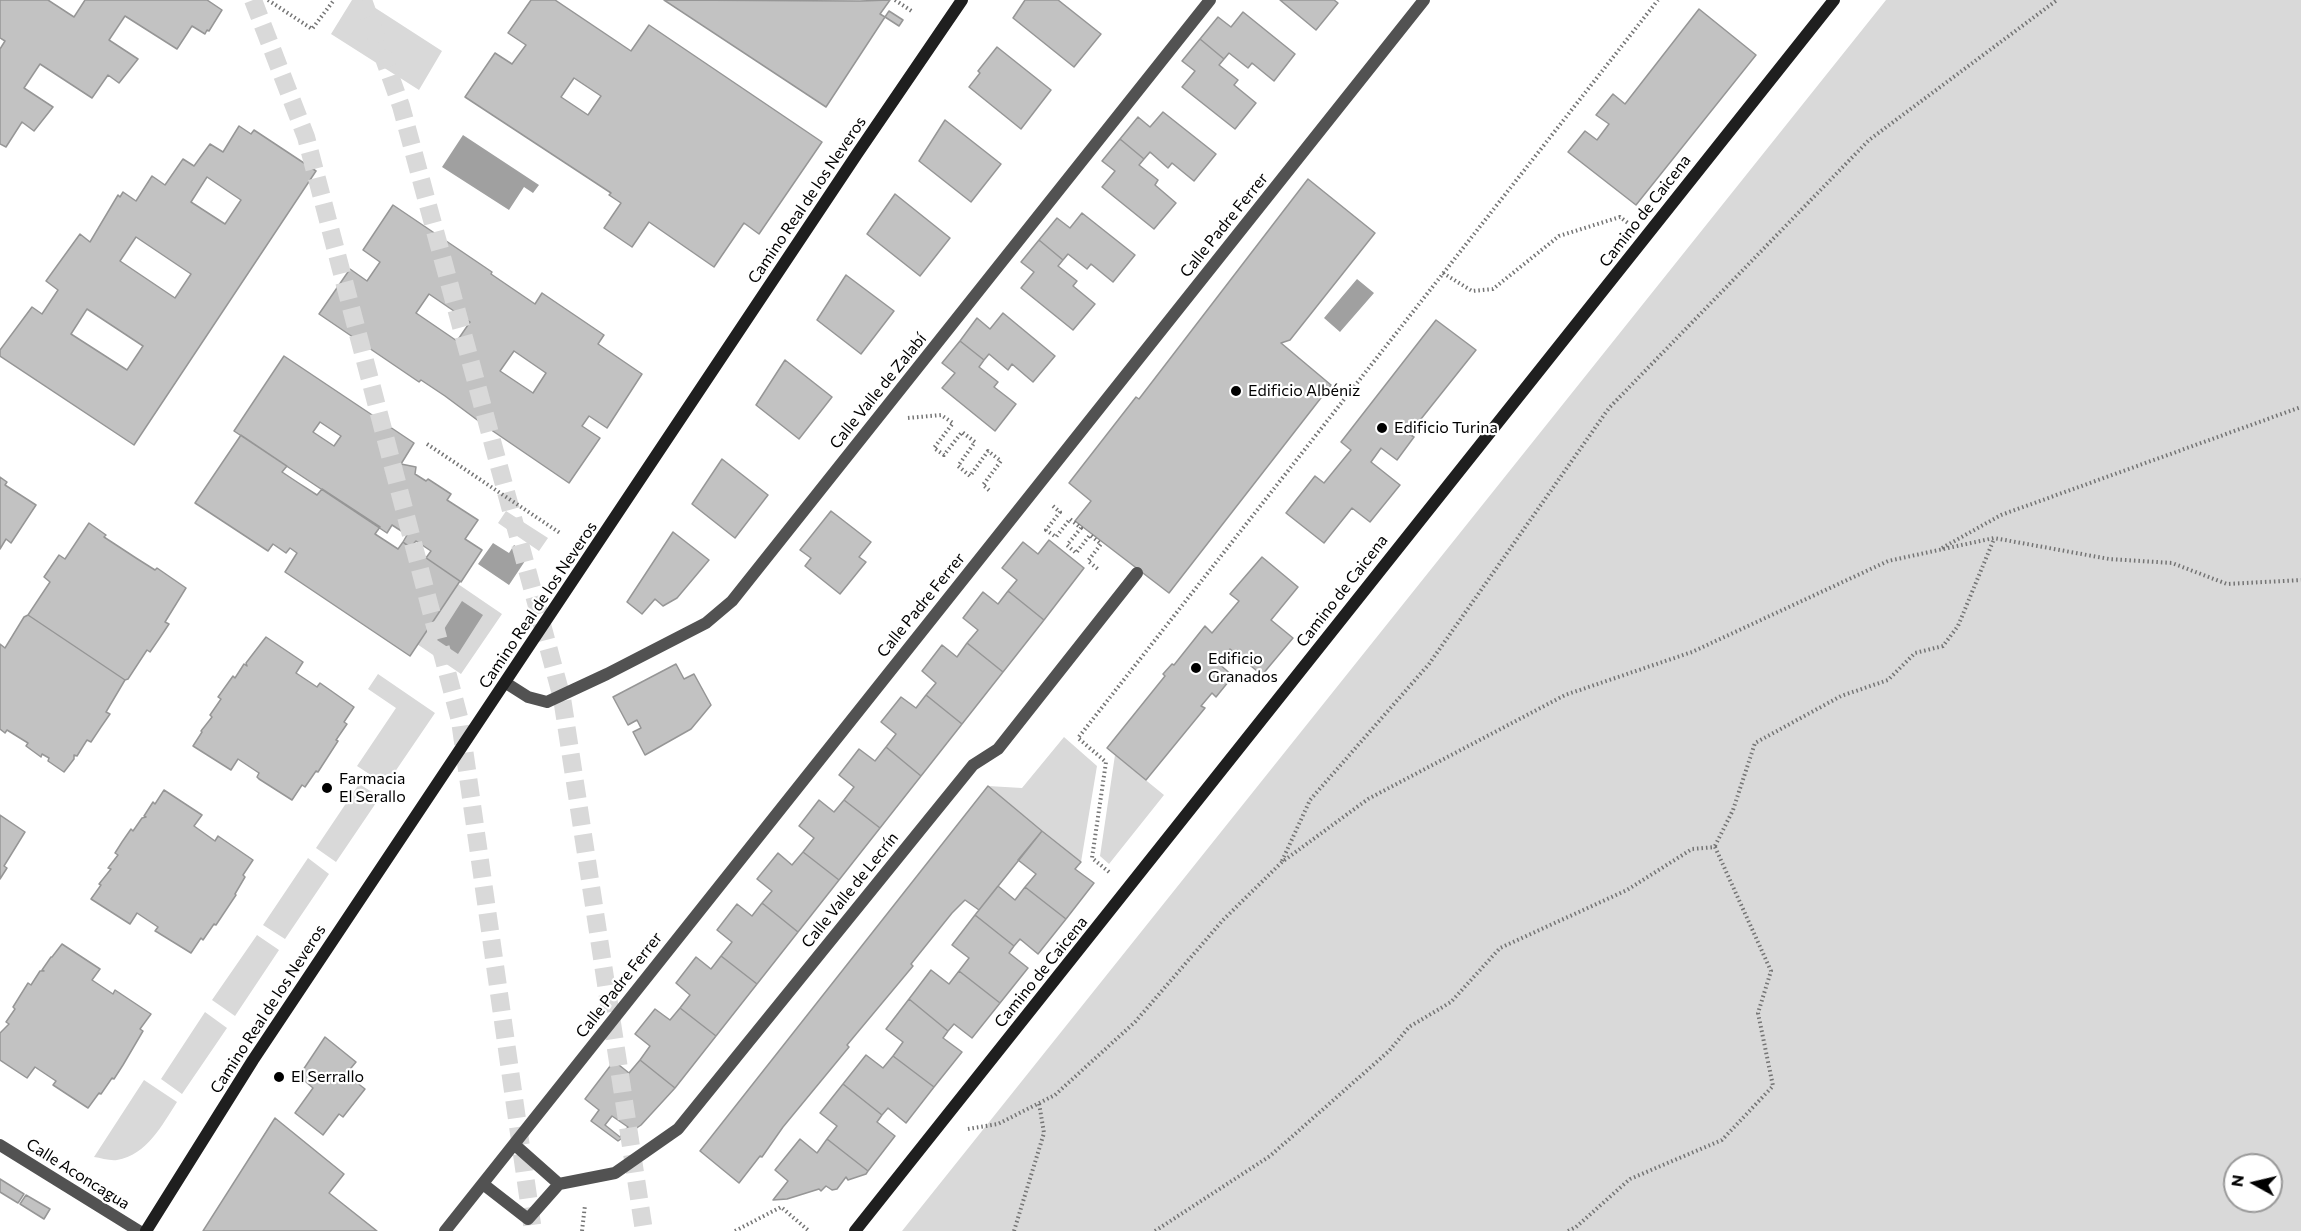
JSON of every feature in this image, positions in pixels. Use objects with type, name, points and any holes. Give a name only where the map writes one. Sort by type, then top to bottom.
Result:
[{"type":"street","name":"Camino Real de los Neveros","points":[[146,1231],[254,1060],[962,0]]},
{"type":"street","name":"Calle Valle de Zalabí","points":[[506,683],[528,697],[547,702],[608,674],[706,623],[732,601],[1210,0]]},
{"type":"street","name":"Calle Padre Ferrer","points":[[445,1231],[1425,0]]},
{"type":"street","name":"Camino de Caicena","points":[[855,1231],[1834,0]]},
{"type":"street","name":"Calle Valle de Lecrín","points":[[560,1184],[615,1173],[678,1129],[973,765],[998,749],[1137,573]]},
{"type":"street","name":"Calle Aconcagua","points":[[0,1145],[139,1231]]},
{"type":"street","points":[[483,1184],[527,1225],[560,1184],[515,1145]]},
{"type":"path","points":[[268,0],[312,29],[334,0]]},
{"type":"path","points":[[895,0],[913,12]]},
{"type":"path","points":[[1112,874],[1092,858],[1106,762],[1078,738],[1658,0]]},
{"type":"path","points":[[1282,862],[1310,800],[1430,664],[1609,408],[1869,140],[2057,0]]},
{"type":"path","points":[[1443,273],[1472,291],[1493,289],[1560,236],[1620,217],[1629,223]]},
{"type":"path","points":[[1937,550],[2001,515],[2301,407]]},
{"type":"path","points":[[903,417],[941,415],[953,423],[934,448],[944,455],[962,432],[975,442],[958,466],[970,476],[988,451],[1001,461],[983,485],[992,492]]},
{"type":"path","points":[[427,444],[560,533]]},
{"type":"path","points":[[1049,503],[1060,512],[1047,530],[1056,537],[1070,519],[1081,528],[1067,545],[1076,553],[1090,535],[1101,544],[1088,561],[1099,570]]},
{"type":"path","points":[[1715,847],[1733,810],[1755,743],[1841,696],[1888,680],[1915,653],[1943,646],[1958,626],[1994,538]]},
{"type":"path","points":[[966,1130],[998,1125],[1055,1095],[1135,1022],[1223,920],[1282,862],[1368,799],[1565,695],[1692,652],[1888,561],[1994,538],[2109,559],[2172,563],[2227,584],[2301,580]]},
{"type":"path","points":[[1155,1231],[1270,1156],[1389,1051],[1409,1027],[1451,1002],[1500,948],[1627,890],[1692,849],[1715,847]]},
{"type":"path","points":[[1568,1231],[1576,1227],[1630,1179],[1722,1140],[1773,1086],[1758,1013],[1771,971],[1715,847]]},
{"type":"path","points":[[1014,1231],[1044,1133],[1039,1103]]},
{"type":"path","points":[[582,1231],[585,1205]]},
{"type":"path","points":[[735,1231],[781,1207],[809,1231]]},
{"type":"shaded area","points":[[352,0],[363,0],[442,51],[419,90],[331,34]]},
{"type":"shaded area","points":[[1886,0],[2301,0],[2301,1231],[902,1231]]},
{"type":"shaded area","points":[[463,135],[539,185],[533,193],[524,187],[509,210],[442,167]]},
{"type":"shaded area","points":[[1357,279],[1374,293],[1340,332],[1324,318]]},
{"type":"shaded area","points":[[506,511],[548,538],[539,551],[498,523]]},
{"type":"shaded area","points":[[493,543],[509,553],[514,545],[529,555],[509,585],[478,564]]},
{"type":"shaded area","points":[[458,584],[502,614],[461,674],[417,644]]},
{"type":"shaded area","points":[[462,601],[483,615],[458,654],[437,640]]},
{"type":"shaded area","points":[[378,674],[435,713],[386,785],[357,766],[396,708],[368,689]]},
{"type":"shaded area","points":[[1064,737],[1097,766],[1081,862],[988,786],[1022,788]]},
{"type":"shaded area","points":[[1115,755],[1164,795],[1109,864],[1100,856]]},
{"type":"shaded area","points":[[359,784],[380,797],[336,862],[316,848]]},
{"type":"shaded area","points":[[308,858],[329,874],[285,939],[263,925]]},
{"type":"shaded area","points":[[257,935],[279,950],[235,1016],[212,1000]]},
{"type":"shaded area","points":[[205,1012],[227,1028],[182,1094],[161,1079]]},
{"type":"shaded area","points":[[144,1080],[177,1102],[166,1120],[145,1146],[128,1157],[108,1160],[94,1157]]},
{"type":"building","points":[[0,0],[48,0],[74,17],[85,0],[207,0],[222,10],[205,34],[192,26],[177,49],[125,16],[109,40],[138,59],[119,83],[108,75],[92,98],[40,64],[24,88],[53,107],[34,131],[22,122],[6,147],[0,144],[0,49],[5,41],[0,38]]},
{"type":"building","points":[[531,0],[555,0],[631,51],[649,25],[822,142],[759,234],[744,223],[714,267],[649,222],[632,247],[604,228],[621,203],[609,195],[611,193],[465,97],[495,53],[512,64],[526,45],[508,33]],"holes":[[[574,78],[601,96],[588,115],[561,97]]]},
{"type":"building","points":[[664,0],[890,0],[880,14],[885,17],[826,107]]},
{"type":"building","points":[[1025,0],[1058,0],[1101,34],[1074,67],[1013,18]]},
{"type":"building","points":[[1280,0],[1334,0],[1338,3],[1316,30]]},
{"type":"building","points":[[1699,9],[1756,55],[1636,205],[1568,152],[1585,131],[1597,140],[1609,124],[1596,115],[1613,94],[1625,104]]},
{"type":"building","points":[[889,11],[903,20],[899,26],[885,17]]},
{"type":"building","points":[[1243,12],[1295,54],[1274,81],[1252,63],[1248,68],[1229,53],[1224,59],[1200,39],[1218,17],[1231,27]]},
{"type":"building","points":[[1200,39],[1224,59],[1219,65],[1238,80],[1234,85],[1256,103],[1235,129],[1182,87],[1195,71],[1182,61]]},
{"type":"building","points":[[997,47],[1051,90],[1021,129],[969,87],[980,73],[978,71]]},
{"type":"building","points":[[1163,112],[1216,154],[1194,181],[1172,163],[1168,168],[1150,152],[1144,159],[1120,139],[1138,117],[1150,127]]},
{"type":"building","points":[[945,120],[1001,164],[971,202],[919,161]]},
{"type":"building","points":[[239,126],[251,134],[254,130],[316,171],[134,445],[0,356],[0,350],[32,307],[42,314],[58,290],[46,281],[80,234],[90,242],[118,195],[120,197],[123,192],[136,201],[152,176],[165,185],[183,159],[194,166],[210,144],[223,152]],"holes":[[[207,177],[241,200],[225,224],[191,202]],[[136,237],[191,274],[175,298],[120,261]],[[87,309],[143,346],[127,370],[71,334]]]},
{"type":"building","points":[[1120,139],[1144,159],[1139,165],[1158,180],[1155,185],[1176,203],[1154,229],[1102,187],[1115,171],[1102,161]]},
{"type":"building","name":"Edificio Albéniz","points":[[1308,179],[1375,233],[1290,340],[1281,343],[1331,385],[1169,593],[1075,521],[1091,501],[1069,483],[1136,397],[1139,399]]},
{"type":"building","points":[[895,194],[950,238],[920,276],[867,234]]},
{"type":"building","points":[[393,205],[535,304],[542,293],[604,335],[598,344],[642,374],[607,428],[589,416],[582,426],[600,438],[569,483],[445,396],[421,380],[419,382],[319,314],[350,269],[367,281],[380,262],[363,250]],"holes":[[[429,294],[470,322],[457,341],[416,313]],[[514,351],[546,373],[533,393],[500,371]]]},
{"type":"building","points":[[1082,213],[1135,255],[1113,282],[1091,264],[1087,269],[1068,254],[1063,260],[1039,240],[1057,218],[1070,228]]},
{"type":"building","points":[[1039,240],[1063,260],[1058,266],[1077,281],[1073,286],[1095,304],[1073,330],[1021,288],[1034,272],[1021,262]]},
{"type":"building","points":[[846,275],[894,311],[861,354],[817,320]]},
{"type":"building","points":[[1003,313],[1055,356],[1033,382],[1012,364],[1008,370],[989,354],[984,360],[960,341],[977,318],[990,329]]},
{"type":"building","name":"Edificio Turina","points":[[1436,320],[1476,350],[1409,434],[1414,437],[1397,460],[1381,448],[1371,462],[1400,485],[1370,522],[1352,508],[1324,543],[1286,513],[1315,476],[1324,483],[1351,450],[1341,442]]},
{"type":"building","points":[[960,341],[984,360],[979,367],[998,382],[994,387],[1016,404],[995,431],[942,388],[955,373],[942,363]]},
{"type":"building","points":[[284,356],[414,443],[401,464],[416,467],[415,474],[426,481],[428,479],[451,494],[447,500],[478,520],[465,539],[482,550],[461,582],[426,558],[431,551],[416,541],[410,548],[403,542],[406,534],[392,525],[387,533],[234,431]],"holes":[[[320,422],[341,436],[334,446],[313,432]]]},
{"type":"building","points":[[785,360],[832,397],[799,439],[756,405]]},
{"type":"building","points":[[241,435],[287,466],[282,472],[317,495],[322,489],[380,527],[375,534],[398,549],[403,542],[460,581],[410,656],[285,572],[297,553],[290,548],[286,553],[273,544],[268,551],[195,503]]},
{"type":"building","points":[[722,459],[768,495],[735,538],[692,504]]},
{"type":"building","points":[[0,477],[7,482],[5,485],[36,505],[11,543],[6,539],[0,549]]},
{"type":"building","points":[[831,511],[871,542],[859,557],[866,562],[840,594],[805,566],[811,558],[800,550]]},
{"type":"building","points":[[89,523],[106,535],[104,537],[186,588],[165,622],[169,624],[150,652],[147,650],[128,679],[125,680],[28,615],[50,582],[44,577],[59,555],[65,559]]},
{"type":"building","points":[[673,532],[709,560],[677,598],[663,606],[655,599],[642,614],[627,602]]},
{"type":"building","points":[[1049,540],[1084,568],[1044,620],[1008,591],[1017,580],[1002,568],[1023,542],[1038,554]]},
{"type":"building","name":"Edificio Granados","points":[[1262,557],[1298,587],[1271,620],[1293,638],[1262,675],[1230,649],[1218,663],[1233,676],[1216,697],[1212,693],[1201,706],[1205,708],[1146,780],[1107,748],[1165,676],[1163,674],[1172,664],[1174,665],[1205,626],[1212,633],[1239,601],[1230,594]]},
{"type":"building","points":[[1008,591],[1044,620],[1003,672],[967,643],[978,630],[963,618],[983,592],[998,604]]},
{"type":"building","points":[[28,615],[125,680],[106,712],[110,714],[91,742],[87,740],[77,756],[74,755],[74,759],[64,772],[48,761],[49,758],[42,754],[41,757],[26,746],[28,743],[7,730],[5,733],[0,729],[0,644],[5,648],[24,617]]},
{"type":"building","points":[[266,637],[303,662],[296,673],[317,687],[320,683],[354,707],[344,722],[347,724],[336,740],[338,741],[318,772],[316,771],[305,787],[302,785],[292,800],[259,779],[257,777],[259,773],[238,759],[231,770],[193,746],[212,717],[210,715],[221,699],[218,697],[244,664],[247,666],[246,663]]},
{"type":"building","points":[[967,643],[1003,672],[962,724],[926,695],[936,683],[922,671],[942,645],[957,657]]},
{"type":"building","points":[[676,664],[684,679],[694,674],[711,705],[691,729],[645,755],[633,732],[641,728],[637,720],[628,725],[613,697]]},
{"type":"building","points":[[926,695],[962,724],[921,776],[886,747],[896,734],[881,722],[901,697],[916,708]]},
{"type":"building","points":[[886,747],[921,776],[880,828],[844,800],[854,787],[839,775],[859,749],[875,761]]},
{"type":"building","points":[[988,786],[1042,831],[979,910],[965,900],[952,913],[911,964],[913,966],[847,1045],[849,1047],[739,1183],[700,1151]]},
{"type":"building","points":[[164,790],[202,815],[194,826],[215,841],[218,836],[253,860],[243,875],[245,877],[236,895],[216,925],[214,924],[203,940],[201,938],[191,953],[155,931],[158,927],[137,913],[130,924],[91,899],[111,869],[108,868],[118,855],[115,853],[122,842],[131,829],[133,831],[142,818],[146,817],[144,816],[153,802],[155,804]]},
{"type":"building","points":[[819,800],[834,812],[844,800],[880,828],[839,880],[803,852],[814,838],[799,826]]},
{"type":"building","points":[[0,815],[25,832],[4,866],[7,868],[0,879]]},
{"type":"building","points":[[1042,831],[1081,862],[1075,869],[1094,883],[1066,919],[1025,887],[1036,874],[1018,860]]},
{"type":"building","points":[[803,852],[839,880],[798,932],[762,903],[772,891],[757,879],[778,853],[792,865]]},
{"type":"building","points":[[998,886],[1015,900],[1025,887],[1066,919],[1038,954],[1020,939],[1014,946],[975,915]]},
{"type":"building","points":[[762,903],[798,932],[757,984],[721,956],[732,942],[717,930],[737,904],[752,916]]},
{"type":"building","points":[[975,915],[1014,946],[1009,953],[1028,968],[1000,1003],[959,971],[969,958],[952,945]]},
{"type":"building","points":[[62,944],[100,969],[92,980],[113,994],[115,990],[151,1014],[140,1029],[143,1031],[114,1079],[112,1078],[88,1108],[53,1085],[56,1081],[35,1067],[27,1078],[0,1060],[0,1033],[9,1024],[6,1022],[15,1009],[13,1007],[28,983],[31,985],[40,971],[44,971],[42,970]]},
{"type":"building","points":[[721,956],[757,984],[716,1036],[680,1008],[690,995],[676,983],[696,957],[711,969]]},
{"type":"building","points":[[931,970],[949,984],[959,971],[1000,1003],[972,1038],[954,1024],[948,1031],[909,999]]},
{"type":"building","points":[[909,999],[948,1031],[943,1038],[962,1052],[934,1087],[893,1056],[903,1042],[886,1029]]},
{"type":"building","points":[[680,1008],[716,1036],[675,1088],[640,1060],[650,1046],[635,1034],[655,1009],[670,1020]]},
{"type":"building","points":[[325,1037],[356,1062],[346,1074],[365,1089],[343,1117],[339,1114],[323,1135],[295,1113],[313,1088],[299,1076]]},
{"type":"building","points":[[866,1055],[883,1068],[893,1056],[934,1087],[906,1123],[888,1108],[882,1115],[843,1084]]},
{"type":"building","points":[[640,1060],[675,1088],[641,1125],[618,1141],[591,1121],[599,1110],[585,1099],[614,1061],[629,1073]],"holes":[[[612,1116],[628,1127],[620,1137],[605,1125]]]},
{"type":"building","points":[[843,1084],[882,1115],[877,1122],[895,1136],[868,1171],[827,1139],[837,1126],[820,1113]]},
{"type":"building","points":[[275,1118],[344,1174],[329,1193],[377,1231],[203,1231]]},
{"type":"building","points":[[800,1139],[817,1153],[827,1139],[868,1171],[866,1174],[848,1180],[846,1177],[837,1189],[832,1190],[826,1186],[821,1191],[819,1189],[787,1199],[773,1200],[788,1181],[775,1170]]},
{"type":"building","points":[[0,1179],[24,1194],[18,1203],[0,1192]]},
{"type":"building","points":[[26,1195],[50,1209],[44,1219],[20,1204]]},
{"type":"tunnel","points":[[253,0],[306,137],[460,721],[533,1231]]},
{"type":"tunnel","points":[[363,0],[401,106],[562,698],[644,1231]]},
{"type":"place","name":"Edificio Albéniz","points":[[1236,391]]},
{"type":"place","name":"Edificio Turina","points":[[1382,428]]},
{"type":"place","name":"Edificio Granados","points":[[1196,668]]},
{"type":"place","name":"Farmacia El Serallo","points":[[327,788]]},
{"type":"place","name":"El Serrallo","points":[[279,1077]]}]
